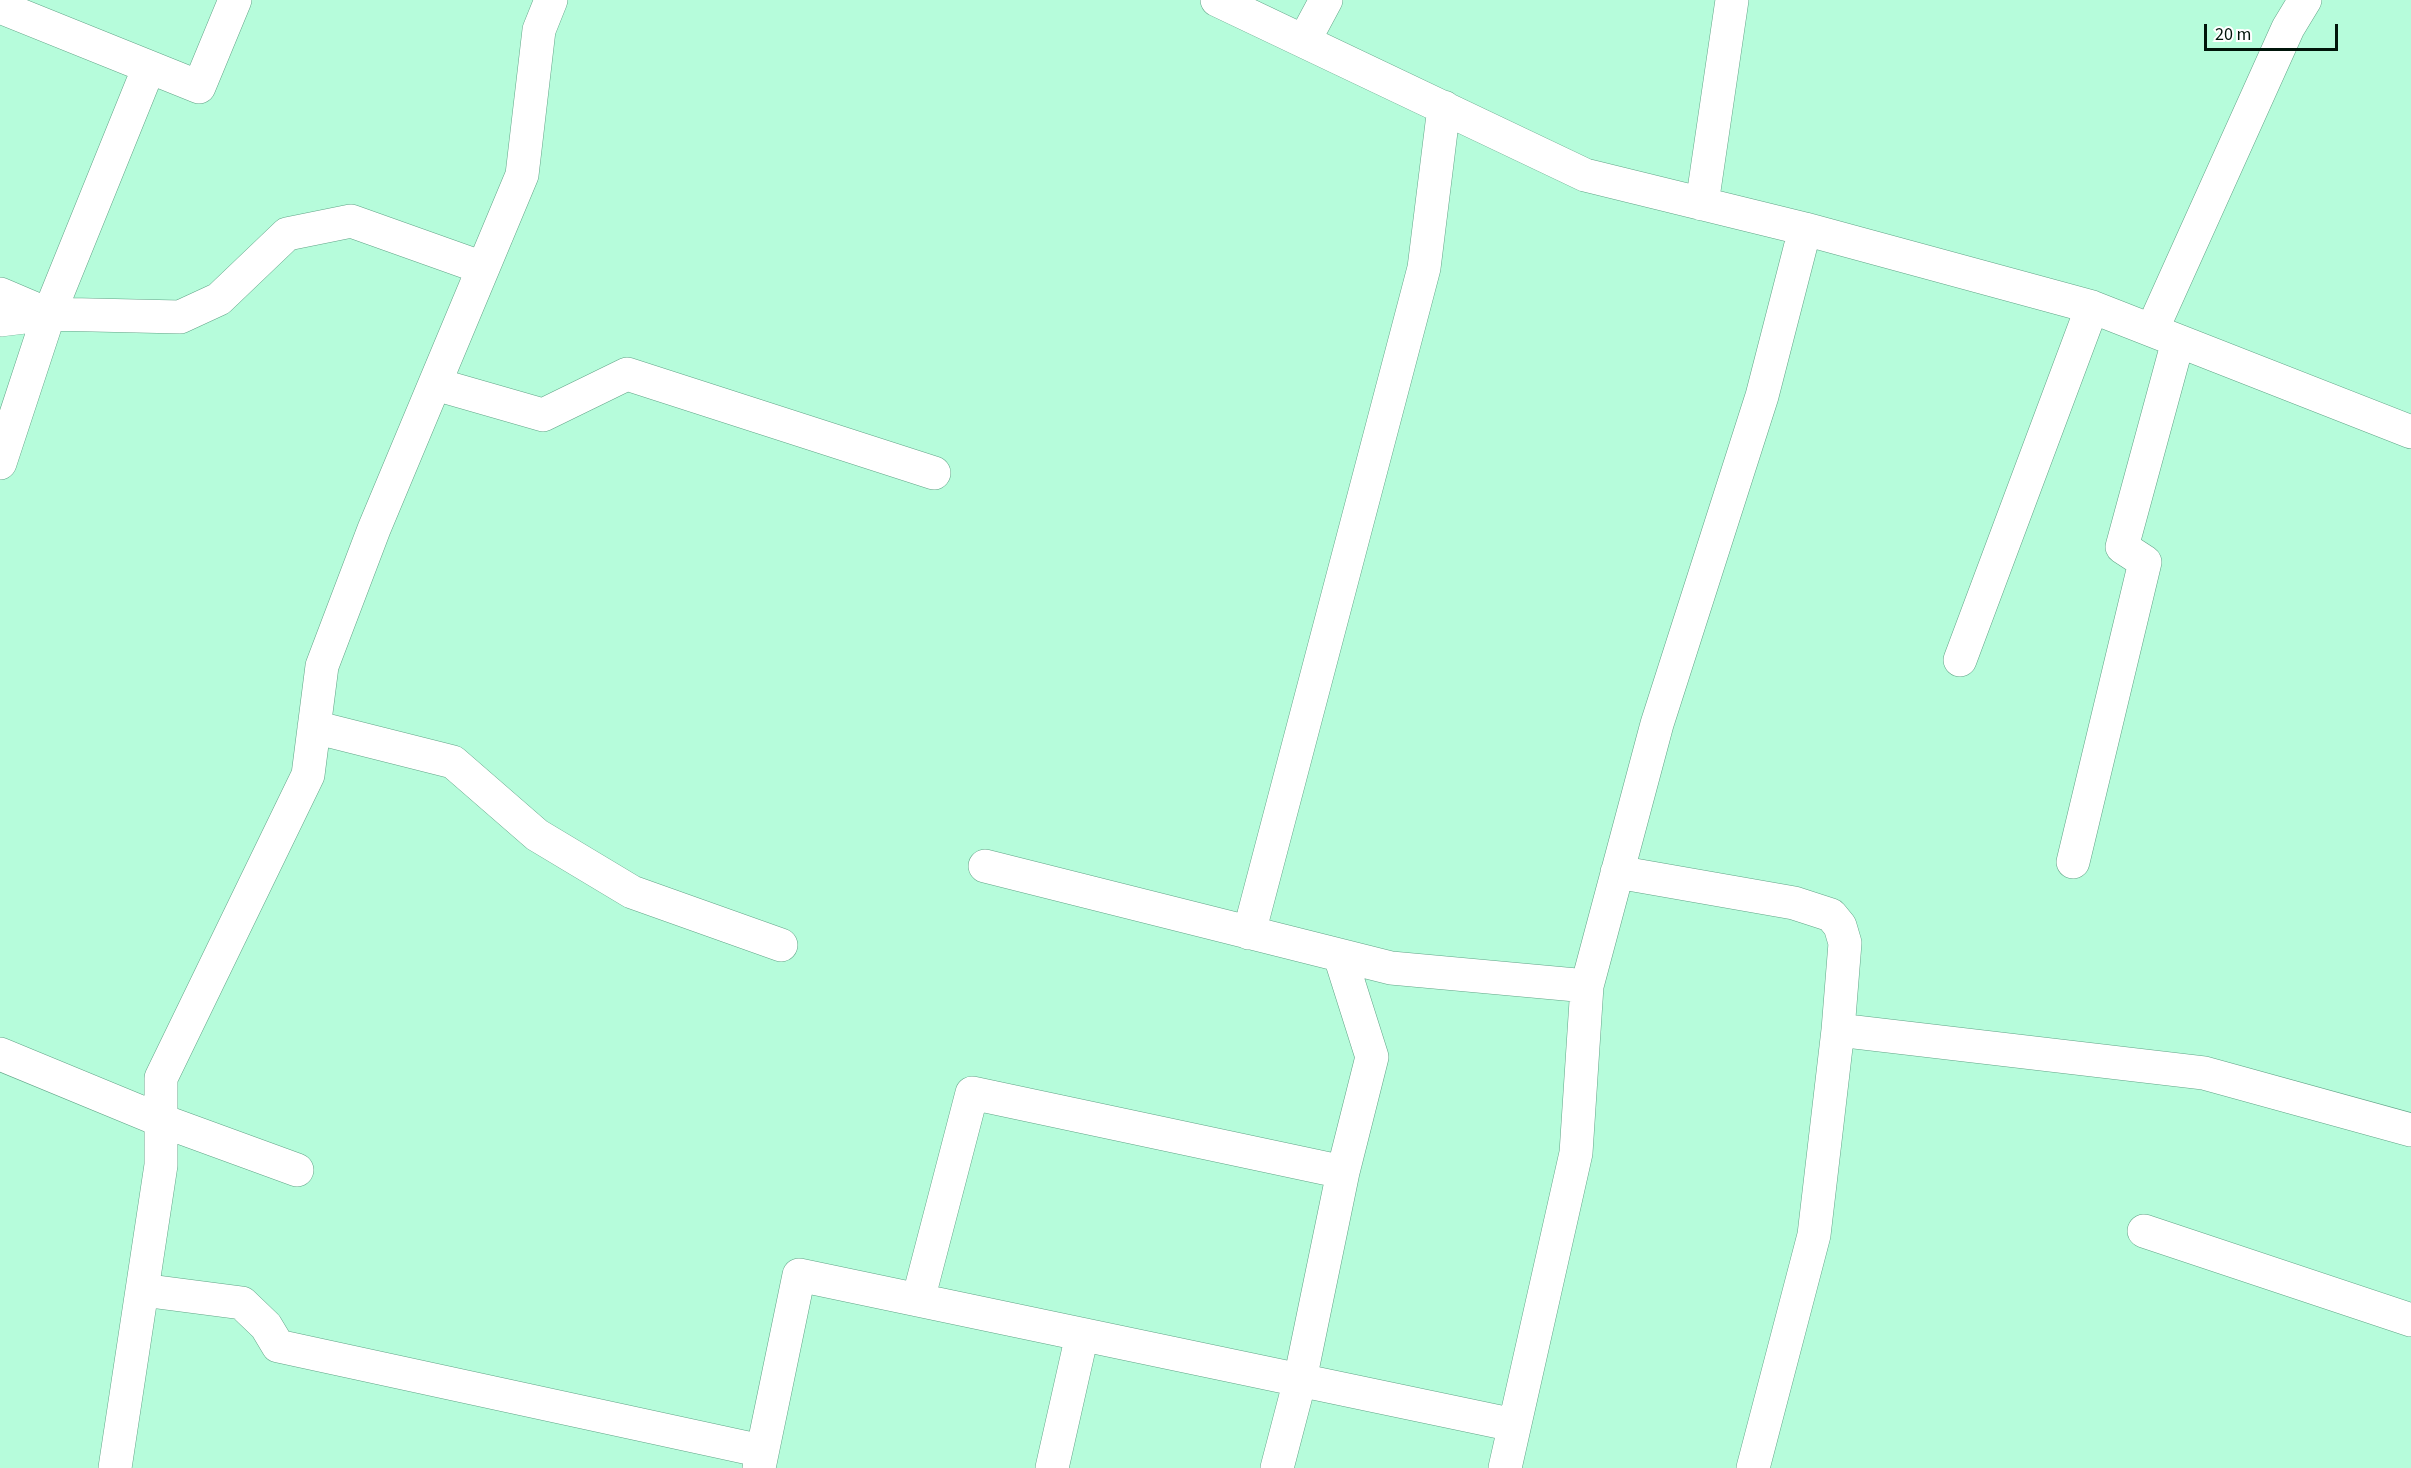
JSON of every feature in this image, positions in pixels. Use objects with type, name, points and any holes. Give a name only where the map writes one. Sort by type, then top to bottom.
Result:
[{"type":"street","points":[[0,7],[198,87],[235,0]]},
{"type":"street","points":[[115,1468],[161,1164],[161,1078],[308,775],[322,666],[374,530],[522,175],[539,30],[551,0]]},
{"type":"street","points":[[1217,0],[1585,175],[1805,229],[2092,307],[2411,432]]},
{"type":"street","points":[[1304,41],[1326,0]]},
{"type":"street","points":[[1702,204],[1732,0]]},
{"type":"street","points":[[2073,862],[2145,562],[2122,547],[2165,335],[2288,28],[2305,0]]},
{"type":"street","points":[[0,464],[49,314],[149,67]]},
{"type":"street","points":[[1250,933],[1424,268],[1444,108]]},
{"type":"street","points":[[0,320],[49,314],[180,317],[219,299],[287,234],[351,221],[483,268]]},
{"type":"street","points":[[1505,1468],[1576,1153],[1587,986],[1657,724],[1762,396],[1805,229]]},
{"type":"street","points":[[0,294],[49,314]]},
{"type":"street","points":[[1960,660],[2092,307]]},
{"type":"street","points":[[435,384],[543,415],[627,374],[934,473]]},
{"type":"street","points":[[314,727],[453,762],[537,835],[632,892],[781,945]]},
{"type":"street","points":[[985,866],[1391,968],[1587,986]]},
{"type":"street","points":[[1617,872],[1794,903],[1831,915],[1840,926],[1845,943],[1838,1030],[1814,1235],[1753,1468]]},
{"type":"street","points":[[1277,1468],[1300,1380],[1342,1172],[1372,1057],[1340,956]]},
{"type":"street","points":[[1838,1030],[2204,1073],[2411,1130]]},
{"type":"street","points":[[0,1054],[160,1120],[297,1170]]},
{"type":"street","points":[[918,1300],[972,1094],[1342,1172]]},
{"type":"street","points":[[2144,1231],[2411,1320]]},
{"type":"street","points":[[142,1290],[242,1303],[266,1326],[278,1346],[761,1460],[799,1275],[1514,1425]]},
{"type":"street","points":[[1052,1468],[1082,1335]]}]
